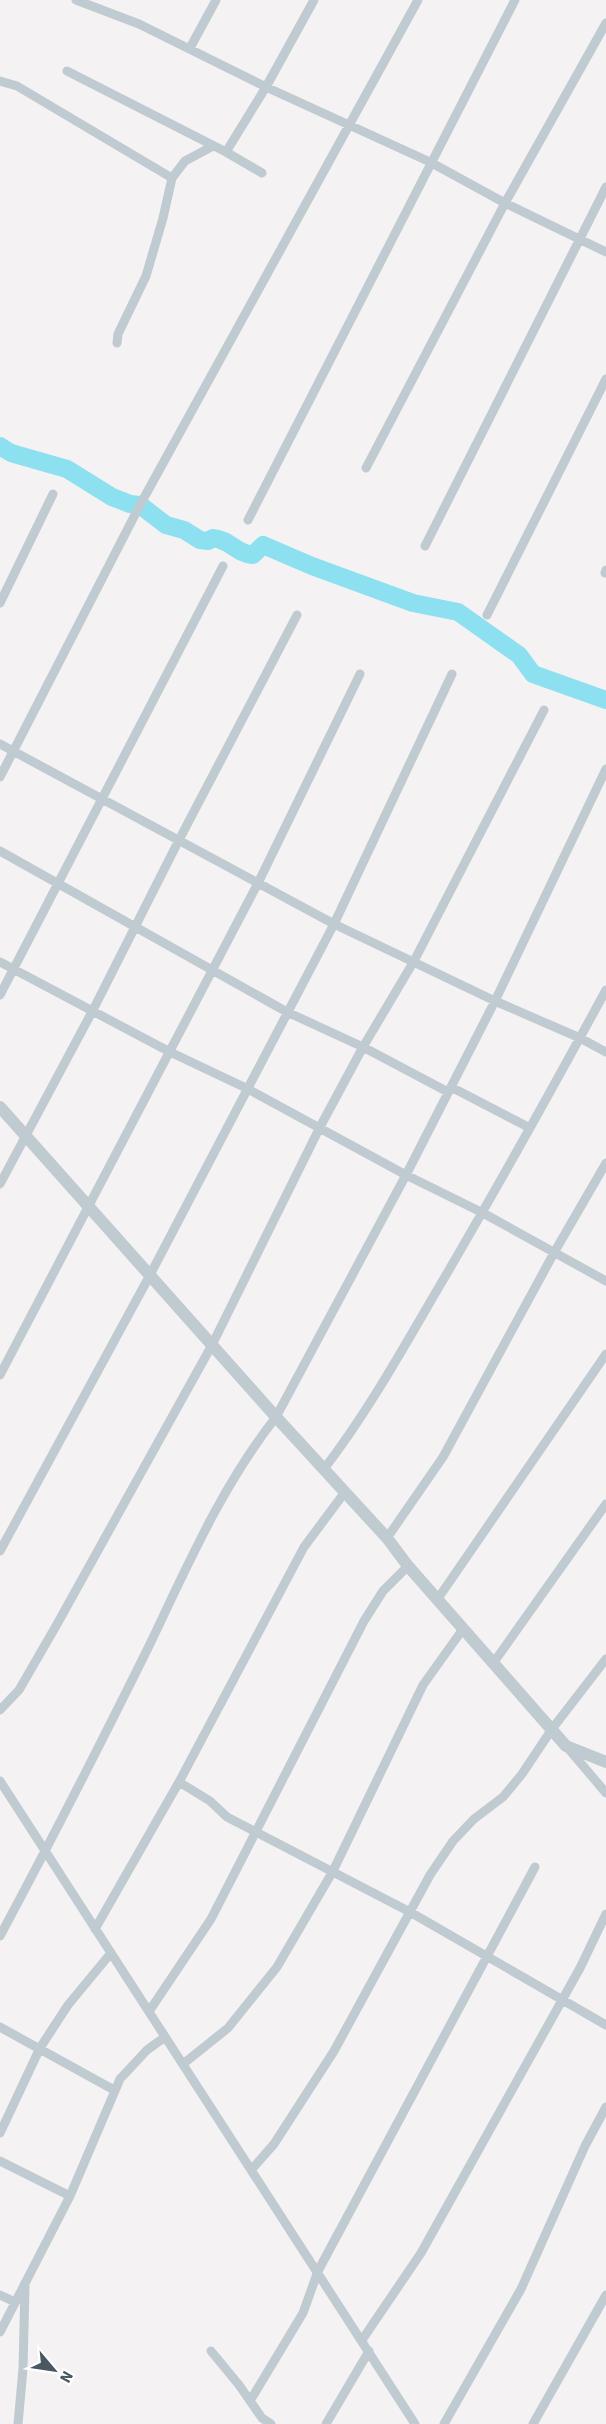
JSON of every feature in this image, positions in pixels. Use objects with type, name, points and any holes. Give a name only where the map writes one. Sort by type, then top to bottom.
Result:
[{"type":"street","points":[[76,0],[139,24],[266,87],[430,162],[505,203],[606,252]]},
{"type":"street","points":[[190,48],[216,0]]},
{"type":"street","points":[[226,152],[266,87],[314,0]]},
{"type":"street","points":[[0,777],[140,505],[418,0]]},
{"type":"street","points":[[248,520],[514,0]]},
{"type":"street","points":[[366,468],[505,203],[606,23]]},
{"type":"street","points":[[68,71],[226,152],[262,173]]},
{"type":"street","points":[[0,81],[17,86],[172,178]]},
{"type":"street","points":[[117,343],[118,334],[146,276],[172,178],[185,161],[213,146]]},
{"type":"street","points":[[425,546],[606,187]]},
{"type":"street","points":[[487,615],[606,379]]},
{"type":"street","points":[[0,603],[53,494]]},
{"type":"street","points":[[0,995],[223,566]]},
{"type":"street","points":[[0,1184],[93,1010],[297,615]]},
{"type":"street","points":[[0,1376],[258,883],[360,674]]},
{"type":"street","points":[[0,1551],[150,1275],[334,924],[452,674]]},
{"type":"street","points":[[0,1710],[19,1690],[212,1345],[320,1127],[363,1047],[414,962],[544,710]]},
{"type":"street","points":[[0,744],[334,924],[606,1052]]},
{"type":"street","points":[[0,1936],[46,1851],[221,1499],[259,1439],[276,1417],[406,1175],[495,1001],[606,769]]},
{"type":"street","points":[[0,851],[287,1012],[530,1128]]},
{"type":"street","points":[[0,963],[170,1052],[246,1088],[406,1175],[555,1251],[606,1281]]},
{"type":"street","points":[[324,1469],[348,1438],[483,1213],[606,990]]},
{"type":"street","points":[[0,1107],[24,1137],[89,1206],[387,1539],[606,1794]]},
{"type":"street","points":[[387,1539],[443,1458],[555,1251],[606,1163]]},
{"type":"street","points":[[437,1599],[606,1353]]},
{"type":"street","points":[[95,1929],[179,1782],[304,1547],[345,1492]]},
{"type":"street","points":[[494,1662],[606,1504]]},
{"type":"street","points":[[150,2010],[211,1919],[364,1621],[383,1592],[408,1566]]},
{"type":"street","points":[[183,2064],[228,2028],[277,1967],[333,1871],[423,1685],[463,1629]]},
{"type":"street","points":[[252,2169],[274,2144],[322,2070],[430,1875],[453,1841],[474,1819],[502,1797],[522,1774],[552,1729],[606,1659]]},
{"type":"street","points":[[566,1746],[606,1762]]},
{"type":"street","points":[[0,1781],[363,2340],[415,2424]]},
{"type":"street","points":[[179,1782],[210,1800],[227,1817],[410,1912],[606,2025]]},
{"type":"street","points":[[250,2402],[303,2313],[318,2271],[535,1867]]},
{"type":"street","points":[[363,2340],[421,2253],[580,1968],[606,1914]]},
{"type":"street","points":[[0,2133],[40,2048],[68,2004],[111,1953]]},
{"type":"street","points":[[0,2027],[114,2090]]},
{"type":"street","points":[[0,2332],[70,2196],[120,2079],[135,2061],[165,2037]]},
{"type":"street","points":[[444,2424],[521,2289],[585,2146],[606,2107]]},
{"type":"street","points":[[0,2161],[70,2196]]},
{"type":"street","points":[[18,2424],[23,2368],[26,2281]]},
{"type":"street","points":[[0,2295],[15,2302]]},
{"type":"street","points":[[533,2424],[606,2295]]},
{"type":"street","points":[[211,2351],[262,2418],[271,2424]]},
{"type":"street","points":[[326,2424],[369,2351]]},
{"type":"waterway","points":[[0,446],[11,453],[67,469],[112,497],[140,505],[166,525],[184,530],[200,540],[219,539],[242,552],[253,555],[263,545],[312,566],[413,603],[458,612],[519,655],[533,674],[606,700]]}]
